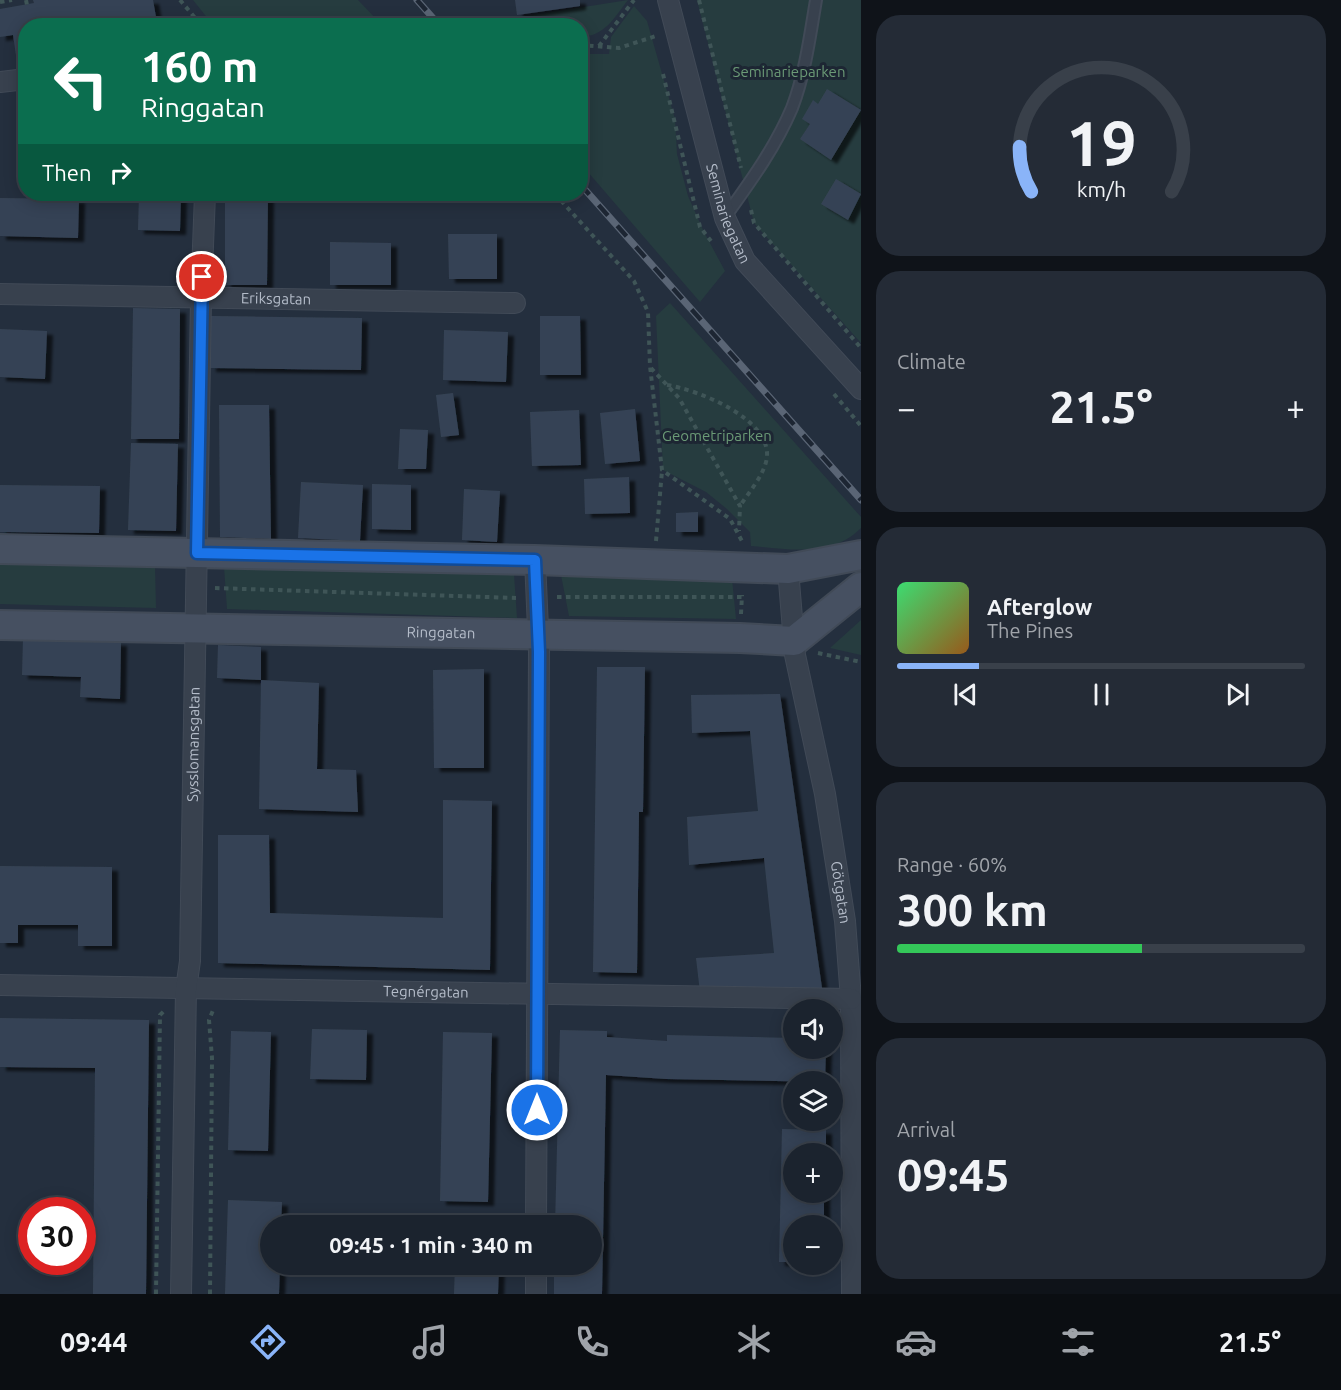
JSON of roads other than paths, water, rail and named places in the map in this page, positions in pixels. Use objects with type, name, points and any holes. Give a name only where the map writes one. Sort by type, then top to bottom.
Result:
[{"type":"street","name":"Seminariegatan","points":[[668,0],[724,218],[746,261],[861,388]]},
{"type":"street","points":[[0,82],[18,80]]},
{"type":"street","name":"Sysslomansgatan","points":[[182,1294],[186,988],[190,961],[201,298],[205,201]]},
{"type":"street","name":"Eriksgatan","points":[[0,294],[515,303]]},
{"type":"street","points":[[0,549],[535,560],[788,569],[861,555]]},
{"type":"street","points":[[535,560],[538,994],[536,1215]]},
{"type":"street","name":"Götgatan","points":[[788,569],[795,648],[825,794],[845,921],[851,999],[852,1294]]},
{"type":"street","points":[[795,648],[861,587]]},
{"type":"street","name":"Ringgatan","points":[[0,625],[740,638],[795,648]]},
{"type":"street","name":"Tegnérgatan","points":[[0,985],[851,999]]},
{"type":"street","points":[[536,1275],[536,1294]]},
{"type":"lane","points":[[724,218],[766,160],[792,107],[803,71],[816,0]]},
{"type":"railway","points":[[417,0],[433,18]]},
{"type":"railway","points":[[588,193],[861,500]]},
{"type":"park label","name":"Seminarieparken","points":[[789,72]]},
{"type":"park label","name":"Geometriparken","points":[[717,436]]}]
